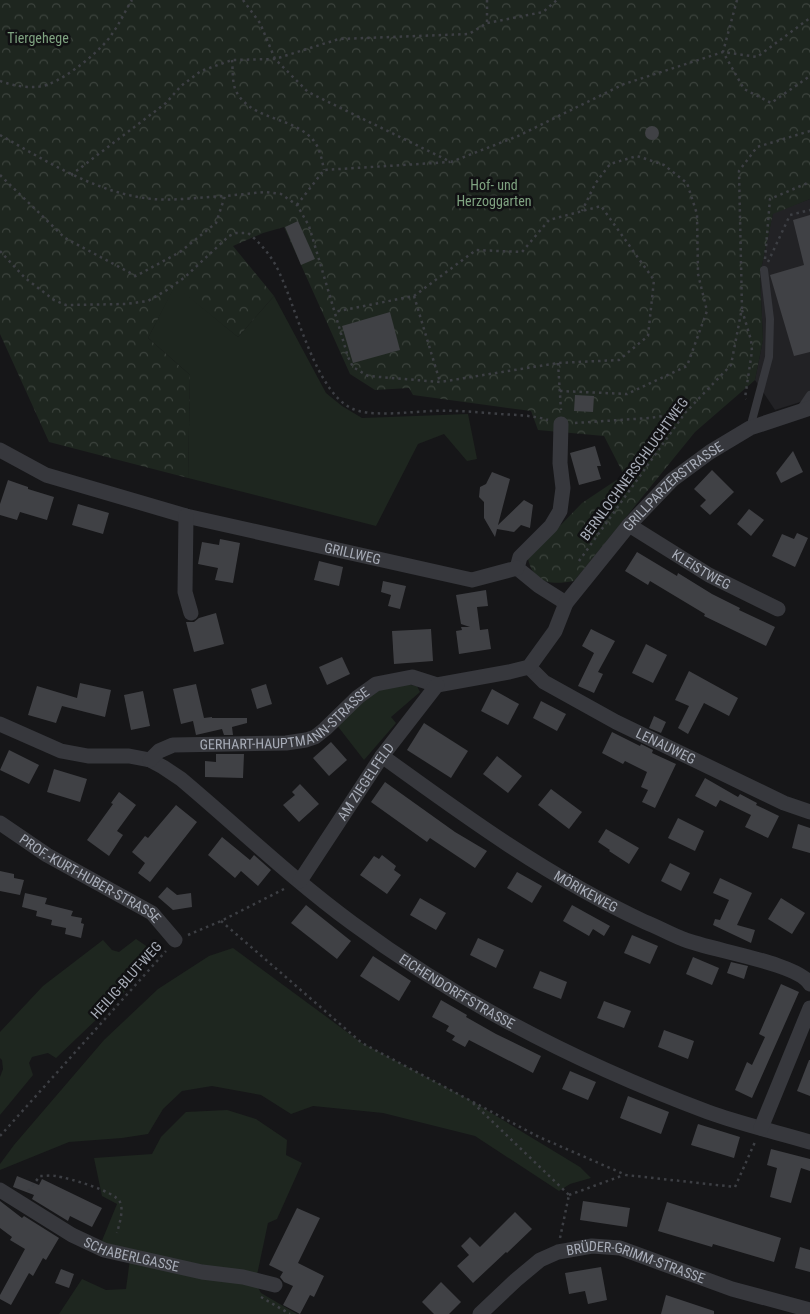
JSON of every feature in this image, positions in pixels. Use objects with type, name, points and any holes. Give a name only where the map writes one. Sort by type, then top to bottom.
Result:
[{"type":"street","name":"GRILLPARZERSTRASSE","points":[[566,603],[629,525],[672,480],[710,452],[750,428],[805,409]]},
{"type":"street","points":[[529,667],[555,631],[566,603],[539,586],[517,568],[520,557],[551,526],[560,511],[563,488],[560,463],[562,424]]},
{"type":"street","name":"GRILLWEG","points":[[0,450],[46,475],[186,516],[472,580],[517,568]]},
{"type":"street","points":[[186,516],[185,592],[191,613]]},
{"type":"street","name":"KLEISTWEG","points":[[629,525],[709,575],[778,608]]},
{"type":"street","name":"GERHART-HAUPTMANN-STRASSE","points":[[150,760],[160,750],[173,744],[286,743],[306,740],[325,729],[358,696],[376,684],[412,677],[437,685],[529,667]]},
{"type":"street","name":"LENAUWEG","points":[[529,667],[544,682],[616,722],[784,803],[810,812]]},
{"type":"street","name":"AM ZIEGELFELD","points":[[300,881],[382,756],[437,685]]},
{"type":"street","points":[[0,724],[61,751],[88,756],[129,756],[150,760]]},
{"type":"street","name":"MÖRIKEWEG","points":[[382,756],[497,838],[623,912],[684,940],[788,969],[807,979],[810,984]]},
{"type":"street","name":"EICHENDORFFSTRASSE","points":[[150,760],[181,780],[326,903],[386,948],[467,1000],[575,1056],[624,1078],[710,1113],[810,1142]]},
{"type":"street","name":"PROF.-KURT-HUBER-STRASSE","points":[[0,822],[47,855],[152,913],[175,940]]},
{"type":"street","points":[[761,1128],[810,1008]]},
{"type":"street","name":"SCHABERLGASSE","points":[[0,1190],[72,1235],[104,1250],[202,1272],[243,1277],[275,1285]]},
{"type":"street","name":"BRÜDER-GRIMM-STRASSE","points":[[480,1314],[540,1260],[558,1252],[592,1246],[620,1248],[732,1289],[810,1310]]},
{"type":"lane","points":[[750,428],[768,357],[770,319],[764,270]]},
{"type":"lane","points":[[805,409],[810,395]]},
{"type":"path","points":[[0,81],[32,87],[48,85],[63,76],[85,62],[112,36],[132,0]]},
{"type":"path","points":[[243,0],[260,23],[276,59],[308,92],[451,162]]},
{"type":"path","points":[[487,0],[487,23]]},
{"type":"path","points":[[71,175],[166,103],[181,86],[201,71],[232,60],[276,59],[339,40],[470,34],[487,23],[543,12],[557,0]]},
{"type":"path","points":[[737,0],[723,52],[744,89],[770,103],[810,76]]},
{"type":"path","points":[[297,205],[324,170],[451,162],[518,136],[624,84],[723,52],[757,57],[810,18]]},
{"type":"path","points":[[232,60],[235,90],[249,106],[289,124],[314,140],[324,170]]},
{"type":"path","name":"BERNLOCHNERSCHLUCHTWEG","points":[[579,561],[685,413],[731,365],[742,308],[739,171],[757,147],[810,131]]},
{"type":"path","points":[[0,135],[71,175],[119,194],[154,199],[265,192],[280,194],[297,205],[309,226],[334,312],[348,357],[353,367],[368,376],[440,382],[558,363],[619,360],[648,336],[654,280],[601,206],[549,220],[522,252],[476,250],[414,296],[334,312]]},
{"type":"path","points":[[560,391],[627,394],[687,366],[707,311],[698,274],[697,214],[687,184],[664,165],[636,156],[610,164],[595,184],[582,212]]},
{"type":"path","points":[[0,175],[64,238],[136,276],[180,252],[216,223],[225,196]]},
{"type":"path","points":[[764,270],[770,199],[810,182]]},
{"type":"path","points":[[764,270],[790,215],[810,210]]},
{"type":"path","points":[[0,250],[25,278],[54,300],[66,305],[126,304],[148,301],[185,277],[229,236],[236,232],[248,233],[268,253],[275,264],[322,378],[338,399],[353,410],[362,412],[458,411],[527,416],[562,424],[649,418],[685,413]]},
{"type":"path","points":[[414,296],[440,382]]},
{"type":"path","points":[[742,308],[752,350],[745,398],[755,410]]},
{"type":"path","points":[[558,363],[562,424]]},
{"type":"path","name":"HEILIG-BLUT-WEG","points":[[0,1136],[175,940],[221,921],[300,881]]},
{"type":"path","points":[[221,921],[362,1043],[539,1137],[626,1175],[735,1187],[761,1128]]},
{"type":"path","points":[[470,1100],[569,1195]]},
{"type":"path","points":[[569,1195],[626,1175]]},
{"type":"path","points":[[22,1204],[29,1189],[40,1176],[54,1176],[90,1186],[116,1197],[120,1202],[121,1208],[117,1233]]},
{"type":"path","points":[[558,1252],[569,1195]]},
{"type":"path","points":[[264,1300],[290,1314]]},
{"type":"shaded area","points":[[810,199],[810,399],[775,410],[755,380],[763,340],[760,274],[773,213]]},
{"type":"green space","name":"Hof- und Herzoggarten","points":[[0,0],[810,0],[810,199],[773,214],[760,274],[763,340],[755,380],[695,432],[574,581],[558,583],[545,581],[534,574],[528,559],[582,503],[624,475],[604,436],[538,430],[531,411],[413,395],[409,388],[375,390],[350,374],[284,227],[263,233],[233,246],[274,296],[238,337],[175,286],[148,338],[190,375],[188,478],[49,442],[0,334]]},
{"type":"green space","points":[[175,285],[238,337],[274,296],[326,393],[342,406],[362,418],[468,414],[477,459],[467,461],[444,434],[418,444],[376,526],[188,478],[190,375],[148,338]]},
{"type":"green space","points":[[399,683],[417,686],[420,692],[391,717],[396,723],[364,760],[336,724],[369,693]]},
{"type":"green space","points":[[136,939],[158,954],[143,967],[122,995],[56,1058],[48,1053],[32,1057],[29,1063],[33,1075],[0,1115],[0,1077],[3,1069],[0,1058],[0,1032],[43,986],[103,940],[112,950],[119,952]]},
{"type":"green space","points":[[233,948],[362,1043],[470,1100],[580,1167],[591,1178],[570,1184],[559,1191],[475,1136],[383,1113],[313,1106],[291,1114],[261,1095],[212,1086],[182,1091],[163,1109],[148,1134],[69,1142],[0,1170],[0,1164],[14,1145],[104,1040],[158,989],[209,956]]},
{"type":"green space","points":[[227,1110],[256,1119],[287,1140],[286,1155],[302,1163],[277,1219],[268,1223],[257,1275],[101,1243],[117,1204],[102,1196],[94,1158],[152,1154],[161,1137],[186,1112]]},
{"type":"green space","points":[[130,1259],[256,1284],[261,1293],[297,1314],[59,1314],[82,1279],[106,1290],[126,1289]]},
{"type":"building","points":[[649,126],[655,126],[659,133],[655,140],[649,140],[645,136],[645,130]]},
{"type":"building","points":[[810,215],[810,352],[794,356],[770,275],[804,265],[793,220]]},
{"type":"building","points":[[298,221],[315,259],[301,265],[285,227]]},
{"type":"building","points":[[390,312],[400,350],[353,363],[342,326]]},
{"type":"building","points":[[575,395],[594,396],[593,412],[574,411]]},
{"type":"building","points":[[595,446],[601,466],[597,466],[601,479],[579,485],[570,453]]},
{"type":"building","points":[[793,451],[803,472],[781,483],[776,473]]},
{"type":"building","points":[[712,470],[734,492],[710,515],[700,506],[706,500],[694,489]]},
{"type":"building","points":[[492,472],[510,479],[498,525],[524,500],[533,505],[530,528],[521,525],[514,532],[497,529],[495,537],[484,518],[484,502],[479,497],[480,487],[486,484]]},
{"type":"building","points":[[8,480],[28,487],[28,489],[54,497],[47,520],[20,512],[17,520],[0,515],[0,504]]},
{"type":"building","points":[[78,504],[109,513],[103,534],[72,525]]},
{"type":"building","points":[[749,509],[764,520],[751,536],[737,524]]},
{"type":"building","points":[[797,533],[808,538],[795,567],[772,556],[782,534],[794,539]]},
{"type":"building","points":[[220,539],[240,543],[233,583],[215,580],[218,568],[198,564],[202,542],[219,545]]},
{"type":"building","points":[[637,552],[677,576],[678,573],[712,594],[740,608],[739,610],[775,627],[766,646],[704,616],[705,614],[650,581],[648,585],[625,571]]},
{"type":"building","points":[[319,561],[343,567],[339,586],[314,580]]},
{"type":"building","points":[[383,581],[406,586],[400,609],[388,606],[391,595],[381,592]]},
{"type":"building","points":[[486,590],[488,606],[477,607],[480,630],[488,629],[491,649],[459,654],[456,631],[462,630],[461,627],[470,627],[461,624],[456,595]]},
{"type":"building","points":[[216,613],[224,644],[194,652],[186,622],[194,622],[199,618]]},
{"type":"building","points":[[431,629],[433,661],[394,664],[392,631]]},
{"type":"building","points":[[591,629],[615,641],[598,672],[603,674],[594,693],[578,686],[594,653],[582,646]]},
{"type":"building","points":[[646,644],[667,655],[653,683],[632,673]]},
{"type":"building","points":[[342,657],[350,674],[327,685],[319,667]]},
{"type":"building","points":[[689,671],[738,698],[729,716],[704,703],[688,734],[678,728],[689,706],[675,700]]},
{"type":"building","points":[[80,683],[111,690],[105,717],[62,706],[56,723],[28,715],[37,686],[77,698]]},
{"type":"building","points":[[196,684],[204,718],[247,718],[247,723],[232,727],[233,735],[224,735],[222,729],[196,735],[193,721],[181,724],[173,689]]},
{"type":"building","points":[[266,684],[272,704],[257,709],[251,689]]},
{"type":"building","points":[[492,689],[519,704],[508,725],[481,711]]},
{"type":"building","points":[[143,691],[150,726],[131,730],[124,695]]},
{"type":"building","points":[[541,701],[566,714],[557,731],[533,718]]},
{"type":"building","points":[[654,716],[666,722],[661,733],[649,728]]},
{"type":"building","points":[[424,723],[468,751],[451,778],[407,750]]},
{"type":"building","points":[[612,732],[640,746],[641,744],[653,750],[652,753],[676,764],[655,808],[642,802],[648,790],[641,787],[647,772],[625,761],[623,764],[602,753]]},
{"type":"building","points":[[331,742],[347,760],[329,776],[313,758]]},
{"type":"building","points":[[9,750],[39,765],[29,784],[0,770]]},
{"type":"building","points":[[216,754],[244,754],[243,778],[205,777],[205,761],[216,762]]},
{"type":"building","points":[[497,756],[522,776],[508,793],[483,774]]},
{"type":"building","points":[[54,769],[87,779],[80,802],[47,792]]},
{"type":"building","points":[[705,778],[738,797],[740,794],[757,803],[756,805],[779,816],[768,838],[745,827],[751,815],[720,800],[716,807],[695,796]]},
{"type":"building","points":[[385,782],[455,832],[487,851],[475,868],[430,838],[427,842],[371,802]]},
{"type":"building","points":[[300,784],[319,804],[299,822],[283,805],[295,795],[292,792]]},
{"type":"building","points":[[551,789],[582,812],[569,829],[538,805]]},
{"type":"building","points":[[119,792],[136,805],[117,831],[123,835],[109,856],[87,840],[113,804],[111,803]]},
{"type":"building","points":[[176,805],[197,822],[150,882],[138,873],[145,863],[132,852],[145,836],[148,838]]},
{"type":"building","points":[[678,818],[704,831],[695,851],[668,838]]},
{"type":"building","points":[[798,824],[810,828],[810,853],[792,848]]},
{"type":"building","points":[[606,829],[639,848],[629,864],[598,842]]},
{"type":"building","points":[[222,837],[250,860],[254,855],[271,870],[258,886],[241,871],[235,878],[208,855]]},
{"type":"building","points":[[382,855],[396,866],[394,870],[401,875],[387,894],[360,875],[374,856],[379,859]]},
{"type":"building","points":[[670,863],[690,873],[681,891],[661,881]]},
{"type":"building","points":[[0,871],[14,874],[14,878],[24,880],[20,895],[0,891]]},
{"type":"building","points":[[517,872],[542,886],[532,903],[507,888]]},
{"type":"building","points":[[720,878],[752,893],[737,925],[755,930],[751,943],[713,925],[715,919],[720,920],[729,900],[713,893]]},
{"type":"building","points":[[167,887],[177,895],[191,893],[192,907],[173,910],[158,897]]},
{"type":"building","points":[[25,893],[47,898],[45,904],[73,911],[71,916],[82,918],[81,923],[84,924],[81,938],[65,934],[66,928],[51,925],[52,920],[36,916],[37,911],[22,907]]},
{"type":"building","points":[[420,898],[446,913],[436,930],[410,915]]},
{"type":"building","points":[[781,898],[805,913],[792,934],[768,919]]},
{"type":"building","points":[[306,905],[351,941],[337,959],[291,923]]},
{"type":"building","points":[[572,905],[610,926],[604,936],[593,929],[589,936],[563,921]]},
{"type":"building","points":[[632,935],[658,946],[650,964],[624,953]]},
{"type":"building","points":[[478,938],[504,950],[496,968],[470,955]]},
{"type":"building","points":[[373,956],[411,981],[399,1001],[360,976]]},
{"type":"building","points":[[693,957],[719,968],[712,985],[686,974]]},
{"type":"building","points":[[731,962],[748,966],[744,979],[727,973]]},
{"type":"building","points":[[540,971],[567,982],[561,999],[533,988]]},
{"type":"building","points":[[781,984],[799,992],[752,1098],[735,1090],[747,1062],[752,1065],[765,1037],[759,1034]]},
{"type":"building","points":[[441,1000],[496,1034],[541,1056],[533,1073],[469,1040],[465,1047],[452,1040],[455,1036],[446,1031],[449,1026],[432,1017]]},
{"type":"building","points":[[604,1001],[631,1011],[624,1028],[597,1018]]},
{"type":"building","points":[[664,1030],[694,1041],[688,1059],[658,1047]]},
{"type":"building","points":[[810,1060],[810,1096],[797,1091]]},
{"type":"building","points":[[570,1071],[596,1082],[588,1100],[562,1089]]},
{"type":"building","points":[[628,1096],[669,1112],[661,1134],[620,1118]]},
{"type":"building","points":[[698,1124],[740,1137],[734,1158],[691,1145]]},
{"type":"building","points":[[771,1149],[810,1159],[810,1171],[801,1168],[791,1203],[770,1197],[777,1168],[767,1165]]},
{"type":"building","points":[[17,1176],[39,1185],[42,1179],[102,1208],[92,1227],[70,1216],[68,1221],[32,1199],[34,1195],[13,1187]]},
{"type":"building","points":[[0,1201],[22,1218],[24,1216],[59,1238],[46,1260],[43,1258],[33,1276],[29,1273],[11,1305],[0,1299],[0,1295],[25,1249],[10,1240],[12,1237],[0,1228]]},
{"type":"building","points":[[583,1201],[630,1208],[627,1227],[580,1220]]},
{"type":"building","points":[[667,1202],[781,1238],[774,1262],[713,1244],[712,1247],[658,1231]]},
{"type":"building","points":[[297,1208],[320,1218],[298,1263],[324,1276],[314,1297],[310,1295],[300,1314],[283,1305],[293,1286],[284,1282],[280,1277],[283,1272],[269,1265]]},
{"type":"building","points":[[515,1212],[532,1229],[473,1283],[457,1266],[469,1255],[461,1246],[470,1237],[480,1247]]},
{"type":"building","points":[[800,1247],[810,1250],[810,1272],[795,1268]]},
{"type":"building","points":[[601,1267],[607,1300],[588,1304],[585,1291],[569,1294],[565,1273]]},
{"type":"building","points":[[61,1269],[74,1274],[69,1288],[55,1283]]},
{"type":"building","points":[[441,1282],[461,1302],[449,1314],[434,1314],[422,1302]]},
{"type":"building","points":[[666,1295],[714,1311],[714,1314],[661,1314]]},
{"type":"park label","name":"Tiergehege","points":[[38,38]]}]
